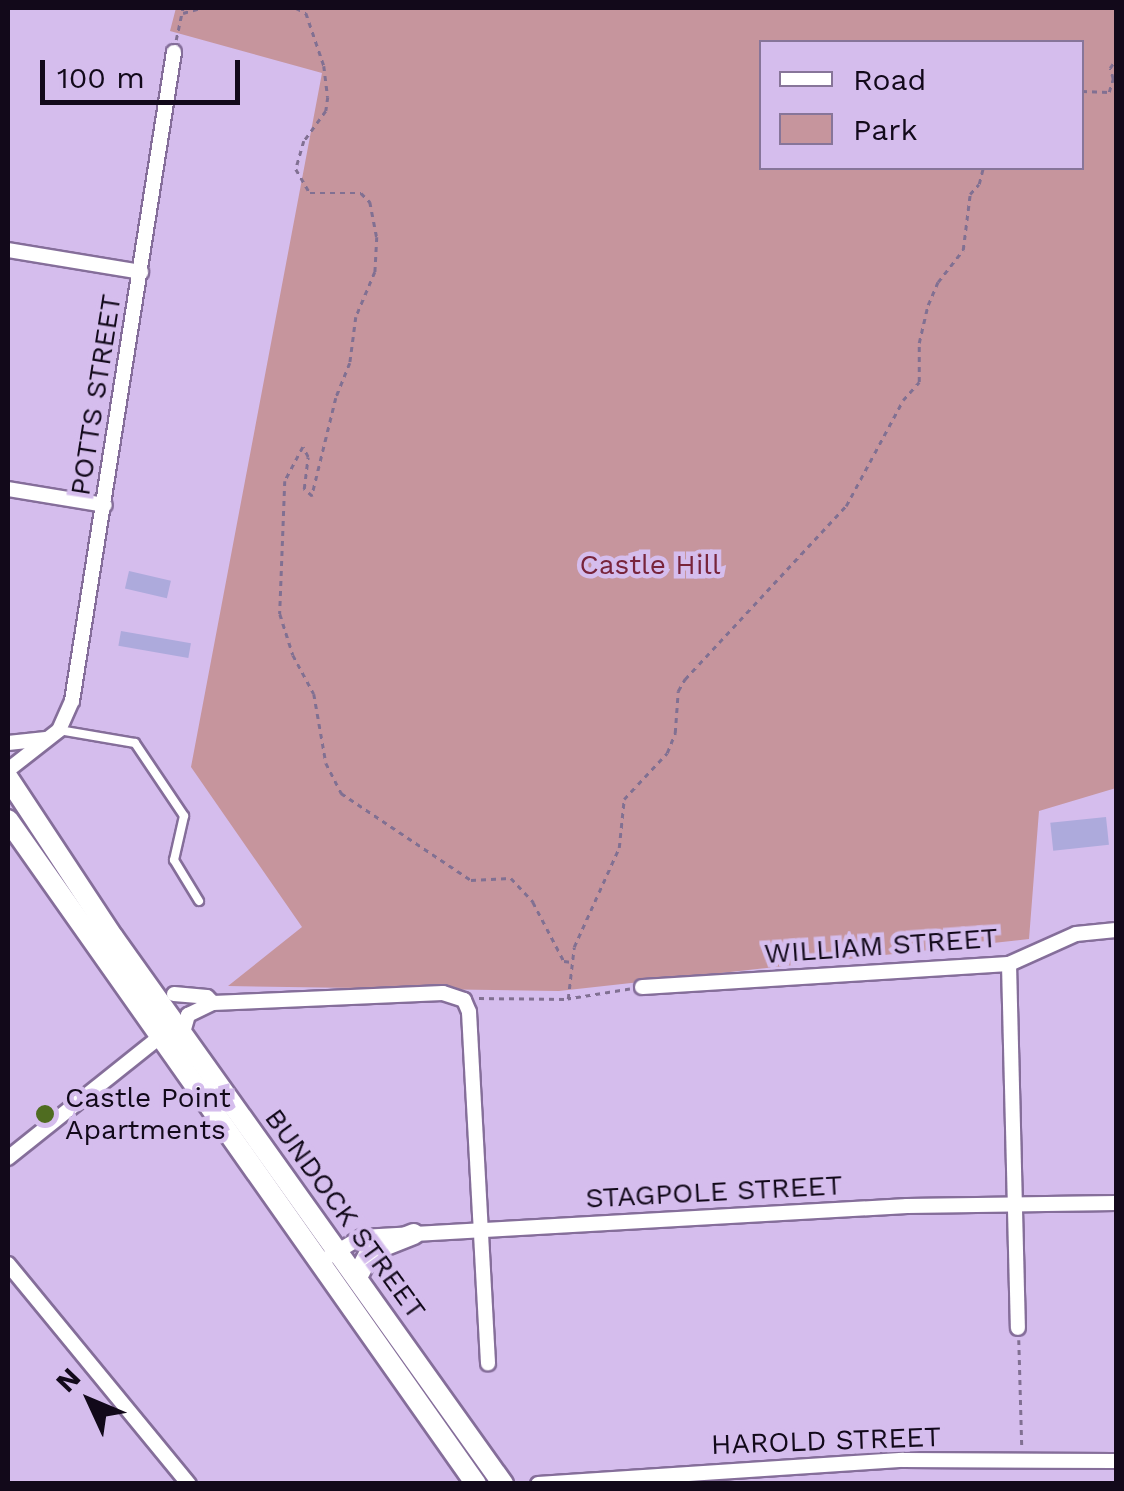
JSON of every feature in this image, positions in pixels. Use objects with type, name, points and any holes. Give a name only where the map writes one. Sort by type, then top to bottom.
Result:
[{"type":"main road","name":"BUNDOCK STREET","points":[[8,778],[330,1256],[462,1474],[476,1484]]},
{"type":"main road","name":"BUNDOCK STREET","points":[[8,820],[161,1040],[330,1256],[357,1277],[503,1484]]},
{"type":"main road","points":[[357,1277],[371,1251],[414,1234]]},
{"type":"street","name":"POTTS STREET","points":[[55,734],[78,674],[174,52]]},
{"type":"street","points":[[8,250],[141,272]]},
{"type":"street","points":[[8,489],[104,504]]},
{"type":"street","points":[[8,744],[55,734]]},
{"type":"street","points":[[8,770],[55,734]]},
{"type":"street","name":"WILLIAM STREET","points":[[642,987],[1009,964],[1076,934],[1116,930]]},
{"type":"street","points":[[1009,964],[1018,1328]]},
{"type":"street","points":[[8,1158],[202,1005],[455,993],[467,1003],[469,1012],[488,1363]]},
{"type":"street","points":[[174,994],[207,997],[213,1003]]},
{"type":"street","name":"STAGPOLE STREET","points":[[330,1256],[362,1236],[1014,1203],[1116,1203]]},
{"type":"street","points":[[8,1264],[188,1484]]},
{"type":"street","name":"HAROLD STREET","points":[[538,1484],[903,1460],[1116,1461]]},
{"type":"lane","points":[[55,734],[135,743],[184,816],[174,860],[199,901]]},
{"type":"path","points":[[174,52],[182,10],[201,8]]},
{"type":"path","points":[[296,8],[306,12],[324,66],[328,96],[326,111],[304,142],[296,169],[310,193],[362,193],[370,202],[376,238],[375,272],[356,317],[350,364],[336,398],[312,496],[304,490],[308,457],[303,447],[285,481],[280,614],[293,655],[314,694],[326,763],[341,793],[470,880],[511,878],[533,902],[564,961],[572,962]]},
{"type":"path","points":[[330,8],[336,8]]},
{"type":"path","points":[[1084,92],[1109,92],[1113,79],[1110,68],[1116,59]]},
{"type":"path","points":[[568,999],[572,962],[583,922],[606,884],[619,848],[624,799],[667,753],[675,733],[678,691],[846,506],[903,400],[918,382],[919,342],[928,305],[938,282],[963,250],[970,194],[979,184],[982,170]]},
{"type":"path","points":[[455,993],[472,999],[568,999],[642,987]]},
{"type":"path","points":[[1018,1328],[1022,1462]]},
{"type":"green space","name":"Castle Hill","points":[[176,8],[1116,8],[1116,788],[1039,811],[1029,939],[559,991],[228,986],[302,927],[191,767],[322,73],[170,31]]},
{"type":"building","points":[[129,571],[171,581],[167,598],[125,589]]},
{"type":"building","points":[[121,631],[191,643],[188,658],[118,646]]},
{"type":"building","points":[[1106,817],[1109,845],[1053,851],[1050,823]]},
{"type":"place","name":"Castle Point Apartments","points":[[45,1114]]}]
